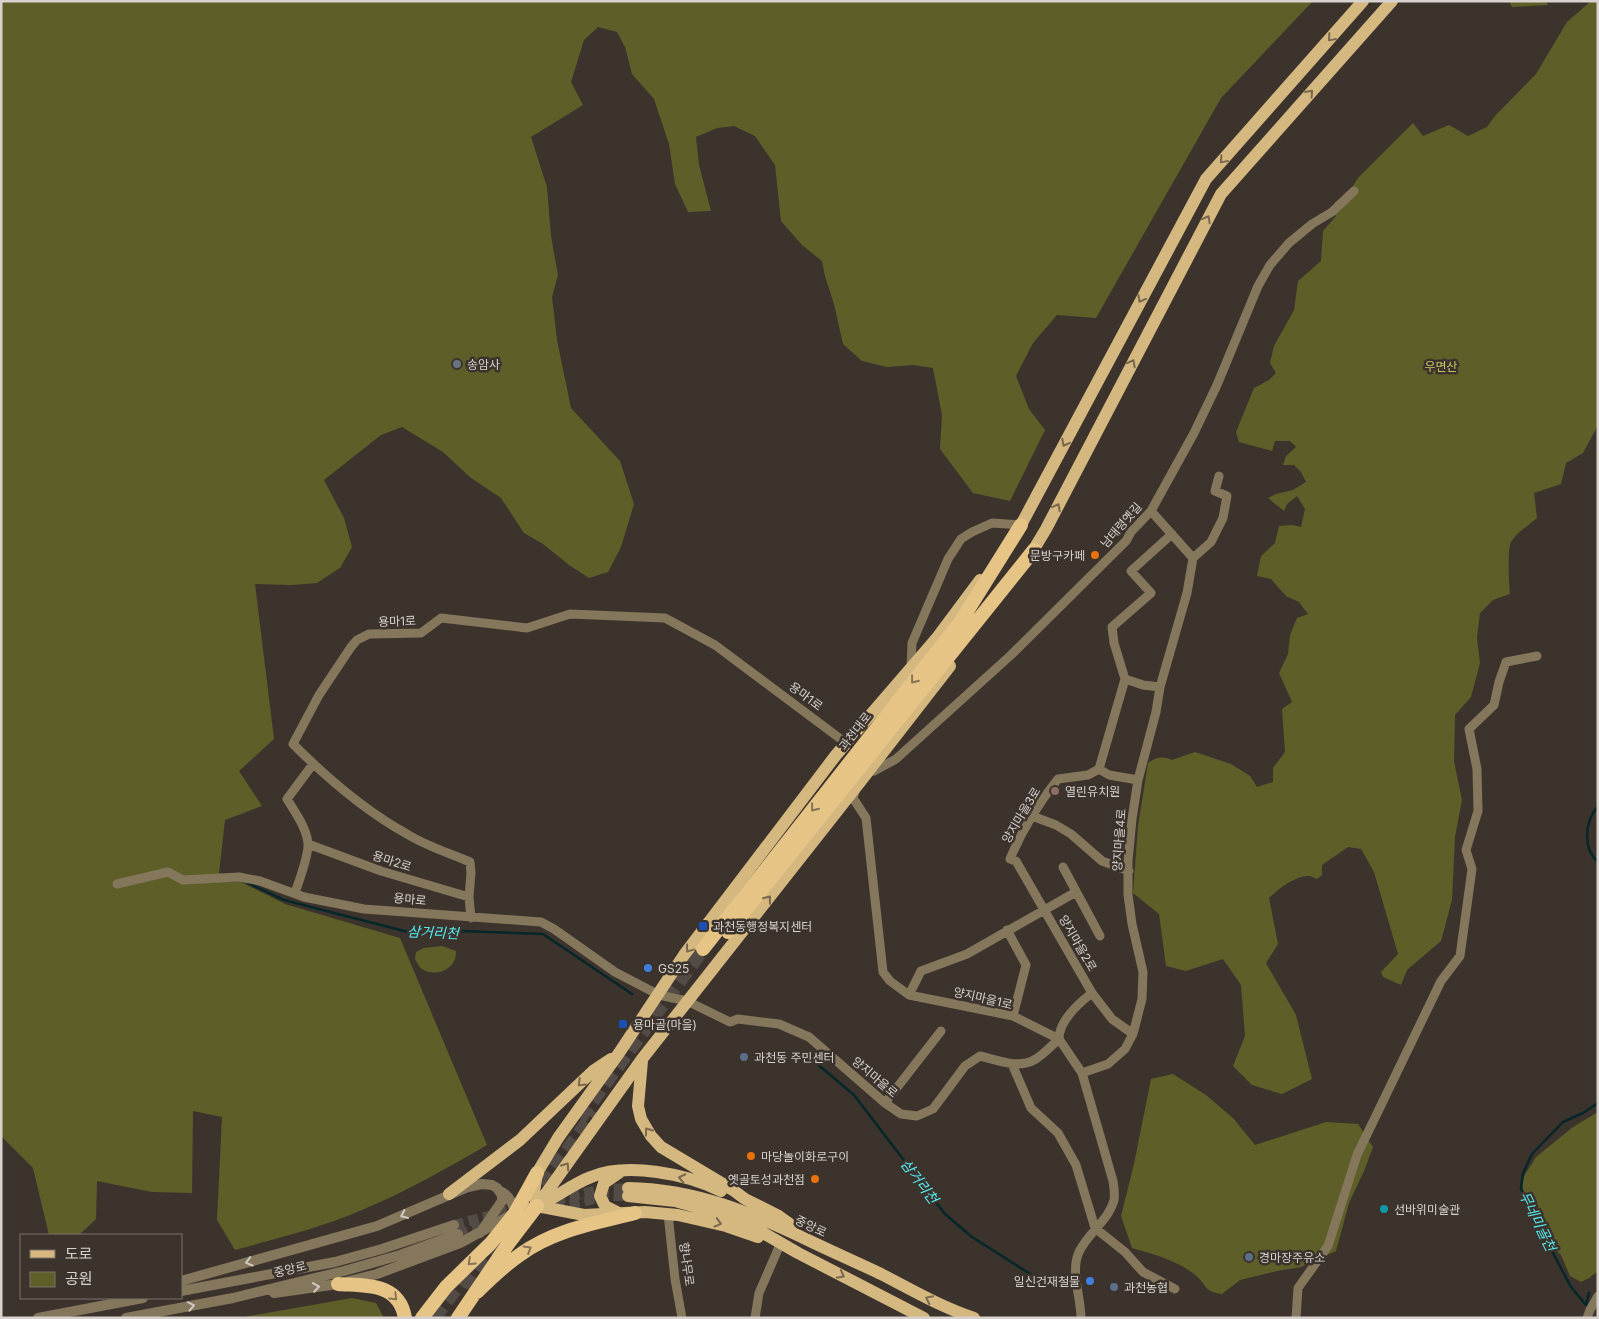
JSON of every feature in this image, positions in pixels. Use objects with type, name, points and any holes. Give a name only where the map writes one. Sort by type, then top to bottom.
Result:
[{"type":"highway","name":"과천대로","points":[[1021,525],[961,621],[707,952],[1034,550]]},
{"type":"highway","points":[[422,1318],[446,1287],[491,1243],[516,1213],[537,1173]]},
{"type":"highway","points":[[458,1318],[508,1244],[538,1206]]},
{"type":"highway","points":[[477,1292],[507,1264],[540,1242],[576,1228],[630,1213]]},
{"type":"highway","points":[[338,1284],[369,1285],[386,1290],[400,1303],[405,1318]]},
{"type":"main road","points":[[538,1206],[534,1192],[537,1173],[558,1138],[659,995],[684,955],[846,743],[936,639],[1021,525],[1206,179],[1363,1]]},
{"type":"main road","points":[[538,1206],[642,1059],[856,788],[1021,573],[1046,530],[1221,194],[1392,1]]},
{"type":"main road","points":[[448,1194],[520,1140],[593,1071],[619,1053]]},
{"type":"main road","points":[[642,1059],[638,1106],[641,1119],[647,1131],[661,1147],[745,1199],[777,1215],[813,1242]]},
{"type":"main road","points":[[516,1213],[538,1206],[588,1178],[605,1172],[622,1170],[655,1173],[702,1182],[731,1196],[745,1199]]},
{"type":"main road","points":[[622,1170],[604,1184],[600,1196],[606,1207],[616,1212],[668,1214],[698,1218],[798,1252]]},
{"type":"main road","name":"중앙로","points":[[924,1318],[739,1219],[674,1201],[628,1192],[670,1190],[721,1203],[771,1222],[932,1301],[974,1318]]},
{"type":"main road","points":[[538,1206],[578,1214],[630,1213]]},
{"type":"street","name":"남태령옛길","points":[[869,771],[874,771],[896,759],[1011,655],[1126,541],[1131,532],[1151,511],[1194,433],[1217,385],[1258,286],[1270,265],[1289,243],[1312,224],[1332,212],[1354,191]]},
{"type":"street","points":[[1151,511],[1193,558],[1212,542],[1223,518],[1227,496],[1215,491],[1219,476]]},
{"type":"street","points":[[911,667],[912,643],[948,558],[961,539],[992,523],[1021,525]]},
{"type":"street","points":[[1138,780],[1109,775],[1099,769],[1125,678],[1114,643],[1112,627],[1151,593],[1131,571],[1172,534]]},
{"type":"street","name":"양지마을4로","points":[[1082,1073],[1108,1064],[1125,1049],[1133,1034],[1142,999],[1143,972],[1132,924],[1128,895],[1128,861],[1131,828],[1138,780],[1156,712],[1160,687],[1187,593],[1193,558]]},
{"type":"street","name":"용마1로","points":[[471,918],[469,898],[470,862],[407,835],[355,799],[313,764],[293,744],[319,695],[357,640],[369,634],[422,633],[441,618],[527,628],[570,614],[665,618],[715,645],[846,743]]},
{"type":"street","points":[[1296,1318],[1298,1288],[1328,1246],[1357,1155],[1441,981],[1460,956],[1472,869],[1466,850],[1478,811],[1477,769],[1469,729],[1494,705],[1506,662],[1537,656]]},
{"type":"street","points":[[1125,678],[1142,685],[1160,687]]},
{"type":"street","points":[[295,893],[304,865],[308,844],[299,819],[287,799],[313,764]]},
{"type":"street","name":"양지마을3로","points":[[1010,859],[1019,837],[1037,806],[1058,779],[1088,775],[1099,769]]},
{"type":"street","name":"양지마을1로","points":[[856,788],[853,798],[866,818],[882,972],[890,981],[909,995],[1013,1016],[1058,1039],[1082,1073],[1113,1180],[1114,1199],[1108,1213],[1078,1253],[1075,1279],[1081,1304],[1081,1318]]},
{"type":"street","points":[[1032,816],[1070,834],[1102,861],[1129,871]]},
{"type":"street","name":"용마2로","points":[[308,844],[381,871],[469,898]]},
{"type":"street","name":"양지마을2로","points":[[1010,859],[1016,861],[1092,993],[1112,1019],[1133,1034]]},
{"type":"street","points":[[1062,867],[1100,936]]},
{"type":"street","name":"용마로","points":[[117,884],[168,872],[183,880],[239,876],[260,881],[304,897],[364,909],[541,922],[615,972],[659,995],[687,1001]]},
{"type":"street","points":[[909,995],[921,971],[967,954],[1076,892]]},
{"type":"street","points":[[1007,930],[1026,964],[1013,1016]]},
{"type":"street","points":[[1058,1039],[1073,1008],[1092,993]]},
{"type":"street","name":"양지마을로","points":[[687,1001],[730,1022],[738,1019],[779,1024],[809,1037],[884,1103],[901,1114],[917,1116],[933,1109],[965,1066],[980,1056],[1012,1064],[1021,1064],[1034,1060],[1058,1039]]},
{"type":"street","points":[[884,1103],[941,1031]]},
{"type":"street","points":[[1012,1064],[1031,1108],[1058,1133],[1076,1165],[1095,1228],[1125,1252],[1143,1272],[1175,1290]]},
{"type":"street","points":[[182,1281],[376,1226],[448,1194],[482,1184],[492,1185],[505,1194],[510,1199],[516,1213],[460,1243],[376,1274],[338,1284],[233,1298]]},
{"type":"street","points":[[480,1233],[501,1203],[500,1191]]},
{"type":"street","name":"향나무로","points":[[668,1214],[682,1318]]},
{"type":"street","name":"중앙로","points":[[126,1318],[233,1298],[374,1263],[456,1229],[336,1262],[182,1291]]},
{"type":"street","points":[[755,1318],[759,1293],[779,1247]]},
{"type":"street","points":[[1587,1318],[1598,1296]]},
{"type":"street","points":[[99,1306],[123,1299]]},
{"type":"street","points":[[38,1318],[138,1299]]},
{"type":"green space","points":[[1,1],[1313,1],[1221,98],[1096,318],[1057,315],[1033,343],[1016,376],[1029,409],[1045,430],[1010,501],[973,493],[940,449],[942,415],[933,368],[913,365],[887,367],[862,361],[843,344],[822,261],[802,245],[781,221],[775,165],[755,136],[734,126],[717,128],[696,137],[699,165],[711,211],[688,212],[675,184],[669,144],[654,99],[632,74],[625,47],[617,32],[598,27],[584,40],[571,82],[583,105],[531,137],[547,187],[551,236],[558,275],[552,297],[557,340],[571,408],[620,461],[634,504],[621,547],[608,572],[589,578],[543,544],[524,533],[501,498],[471,478],[443,452],[402,427],[381,435],[324,480],[344,518],[352,547],[340,568],[317,583],[292,585],[255,584],[274,739],[239,771],[262,806],[225,820],[218,882],[241,882],[285,904],[400,938],[487,1145],[425,1180],[362,1210],[315,1227],[235,1250],[217,1220],[222,1117],[193,1111],[192,1193],[152,1192],[97,1181],[96,1219],[80,1234],[49,1234],[33,1168],[1,1136]]},
{"type":"green space","points":[[1509,1],[1545,1],[1548,5],[1512,7]]},
{"type":"green space","name":"우면산","points":[[1591,1],[1598,1],[1598,425],[1583,453],[1566,463],[1561,484],[1534,493],[1537,518],[1516,535],[1510,546],[1510,594],[1493,600],[1480,613],[1477,638],[1480,663],[1471,697],[1455,715],[1454,761],[1462,800],[1455,837],[1452,900],[1441,941],[1407,970],[1401,985],[1383,977],[1381,972],[1398,954],[1374,872],[1361,849],[1348,847],[1322,865],[1322,875],[1317,879],[1305,876],[1293,880],[1269,898],[1278,944],[1266,963],[1296,1015],[1312,1079],[1282,1094],[1252,1085],[1233,1066],[1245,1036],[1241,985],[1223,959],[1186,971],[1166,966],[1159,914],[1133,893],[1138,826],[1148,763],[1160,758],[1172,760],[1195,752],[1231,764],[1250,776],[1257,787],[1273,782],[1273,768],[1285,752],[1282,709],[1292,702],[1279,673],[1288,654],[1290,635],[1297,618],[1308,614],[1299,602],[1286,596],[1271,579],[1257,576],[1261,556],[1275,543],[1279,526],[1292,525],[1301,527],[1305,509],[1297,496],[1287,504],[1284,511],[1268,498],[1293,490],[1306,482],[1301,472],[1294,465],[1283,465],[1286,456],[1296,447],[1290,441],[1275,441],[1272,451],[1239,442],[1236,432],[1254,388],[1269,380],[1276,373],[1270,363],[1274,346],[1294,310],[1298,281],[1321,261],[1323,231],[1336,216],[1334,203],[1349,192],[1358,178],[1413,123],[1423,136],[1449,125],[1468,136],[1487,127],[1495,116],[1536,74],[1567,22]]},
{"type":"green space","points":[[442,946],[456,951],[453,963],[445,970],[433,973],[421,968],[415,959],[416,952],[424,948]]},
{"type":"green space","points":[[1173,1074],[1206,1095],[1233,1118],[1255,1145],[1326,1122],[1358,1124],[1373,1147],[1349,1203],[1336,1251],[1301,1267],[1240,1280],[1222,1294],[1208,1289],[1194,1274],[1180,1265],[1132,1248],[1121,1216],[1134,1164],[1151,1079]]},
{"type":"green space","points":[[1598,1112],[1598,1271],[1581,1282],[1570,1276],[1561,1255],[1545,1240],[1524,1194],[1521,1181],[1536,1157],[1573,1127]]},
{"type":"green space","points":[[352,1298],[376,1303],[384,1318],[238,1318]]},
{"type":"waterway","name":"무네미골천","points":[[1598,806],[1590,819],[1587,834],[1589,849],[1598,862]]},
{"type":"waterway","name":"삼거리천","points":[[248,883],[284,900],[408,932],[461,931],[543,934],[632,994]]},
{"type":"waterway","name":"삼거리천","points":[[816,1063],[854,1095],[945,1214],[972,1237],[1041,1281]]},
{"type":"waterway","name":"무네미골천","points":[[1586,1305],[1571,1287],[1527,1204],[1521,1188],[1523,1173],[1532,1154],[1563,1122],[1583,1113],[1598,1103]]},
{"type":"waterway","points":[[1586,1305],[1589,1293]]},
{"type":"tunnel","points":[[580,1118],[703,949]]},
{"type":"tunnel","points":[[530,1202],[595,1112]]},
{"type":"tunnel","points":[[555,1200],[598,1190],[628,1188]]},
{"type":"tunnel","points":[[555,1208],[608,1196],[628,1196]]},
{"type":"tunnel","points":[[454,1225],[519,1208]]},
{"type":"tunnel","points":[[467,1289],[516,1221]]},
{"type":"tunnel","points":[[458,1234],[486,1227]]},
{"type":"tunnel","points":[[434,1318],[469,1271]]},
{"type":"place","name":"송암사","points":[[457,364]]},
{"type":"place","name":"문방구카페","points":[[1095,555]]},
{"type":"place","name":"열린유치원","points":[[1055,791]]},
{"type":"place","name":"과천동행정복지센터","points":[[703,926]]},
{"type":"place","name":"GS25","points":[[648,968]]},
{"type":"place","name":"용마골(마을)","points":[[623,1024]]},
{"type":"place","name":"과천동 주민센터","points":[[744,1057]]},
{"type":"place","name":"마당놀이화로구이","points":[[751,1156]]},
{"type":"place","name":"옛골토성과천점","points":[[815,1179]]},
{"type":"place","name":"선바위미술관","points":[[1384,1209]]},
{"type":"place","name":"경마장주유소","points":[[1249,1257]]},
{"type":"place","name":"일신건재철물","points":[[1090,1281]]},
{"type":"place","name":"과천농협","points":[[1114,1287]]}]
